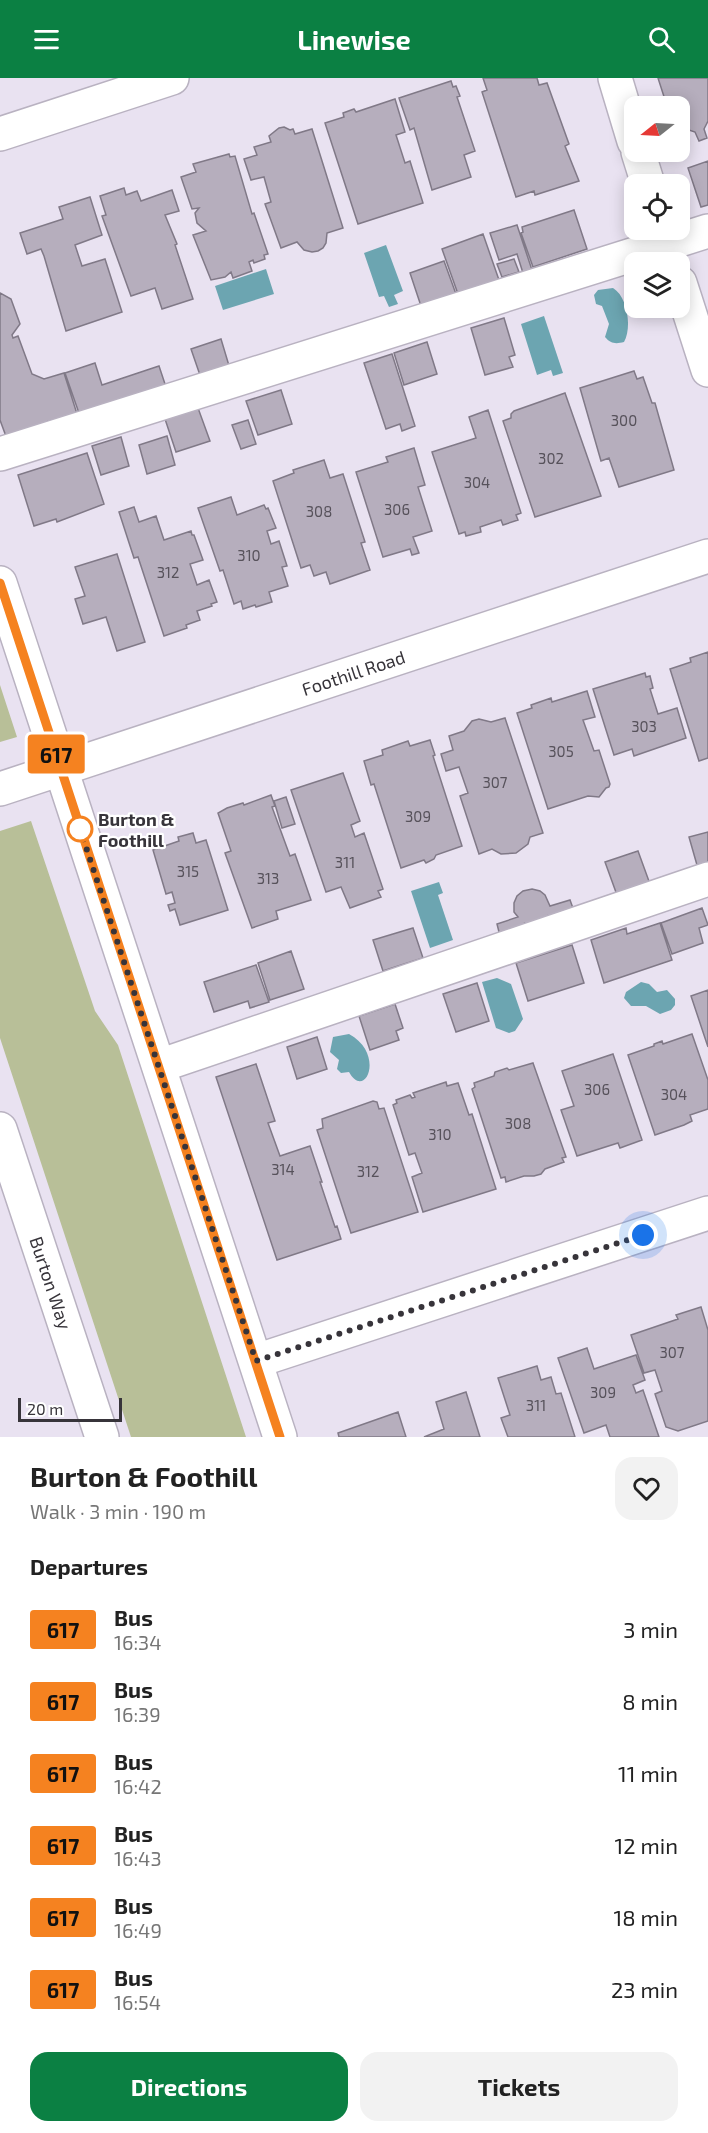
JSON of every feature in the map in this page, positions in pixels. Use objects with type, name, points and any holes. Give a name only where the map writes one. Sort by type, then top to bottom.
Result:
[{"type":"street","points":[[0,134],[172,78]]},
{"type":"street","points":[[615,78],[624,108]]},
{"type":"street","points":[[0,454],[667,246],[708,231]]},
{"type":"street","points":[[690,314],[708,370]]},
{"type":"street","name":"Foothill Road","points":[[0,789],[708,556]]},
{"type":"street","points":[[0,583],[280,1437]]},
{"type":"street","points":[[159,1066],[708,879]]},
{"type":"street","name":"Burton Way","points":[[0,1129],[102,1437]]},
{"type":"street","points":[[256,1361],[708,1213]]},
{"type":"green space","points":[[0,685],[17,737],[0,742]]},
{"type":"green space","points":[[31,821],[95,1011],[118,1045],[246,1437],[131,1437],[0,1038],[0,831]]},
{"type":"water","points":[[386,245],[403,291],[394,295],[398,304],[389,307],[384,296],[379,297],[364,253]]},
{"type":"water","points":[[266,269],[274,294],[223,310],[215,286]]},
{"type":"water","points":[[613,288],[622,298],[624,318],[628,318],[628,321],[624,342],[612,342],[605,337],[609,324],[602,306],[596,304],[594,295],[598,290]]},
{"type":"water","points":[[544,316],[563,373],[553,376],[551,370],[537,375],[521,324]]},
{"type":"water","points":[[439,882],[443,893],[438,895],[453,940],[430,948],[411,891]]},
{"type":"water","points":[[497,978],[511,984],[523,1019],[515,1031],[509,1033],[496,1028],[482,982]]},
{"type":"water","points":[[641,982],[649,984],[657,992],[667,990],[675,999],[675,1005],[671,1010],[660,1014],[646,1006],[631,1006],[624,998],[626,992]]},
{"type":"water","points":[[349,1034],[367,1052],[369,1071],[366,1078],[361,1081],[355,1080],[349,1072],[341,1073],[337,1069],[339,1060],[330,1052],[333,1037]]},
{"type":"building","points":[[483,78],[537,78],[539,85],[547,83],[569,144],[565,146],[579,181],[535,195],[534,191],[516,197],[482,92],[487,90]]},
{"type":"building","points":[[658,78],[708,78],[708,121],[704,129],[707,138],[699,141],[695,132],[690,130],[690,96],[664,96]]},
{"type":"building","points":[[451,81],[460,96],[457,97],[475,151],[464,155],[471,177],[432,190],[414,128],[410,130],[399,98]]},
{"type":"building","points":[[395,99],[405,132],[396,135],[405,163],[410,161],[423,203],[358,224],[325,123],[344,117],[343,113],[354,109],[356,112]]},
{"type":"building","points":[[284,127],[293,129],[295,134],[312,129],[343,228],[327,233],[326,243],[318,251],[304,250],[297,242],[281,248],[265,204],[271,202],[264,177],[251,180],[244,159],[257,155],[254,147],[271,142],[269,136]]},
{"type":"building","points":[[229,154],[230,157],[235,156],[252,214],[254,213],[268,254],[264,255],[265,259],[254,263],[253,260],[249,262],[252,271],[233,278],[231,272],[225,277],[211,280],[193,235],[206,231],[197,223],[195,213],[199,208],[192,209],[181,177],[196,172],[193,164]]},
{"type":"building","points":[[708,161],[708,205],[701,207],[688,168]]},
{"type":"building","points":[[124,188],[126,195],[137,191],[141,201],[172,190],[179,211],[165,215],[177,244],[175,245],[193,299],[162,309],[155,288],[131,296],[102,216],[106,215],[100,196]]},
{"type":"building","points":[[90,197],[102,235],[75,245],[82,266],[105,259],[122,312],[66,331],[41,249],[27,254],[20,233],[63,219],[59,207]]},
{"type":"building","points":[[574,210],[587,249],[533,267],[521,233],[523,232],[522,227]]},
{"type":"building","points":[[517,225],[532,270],[523,273],[517,254],[499,260],[490,233]]},
{"type":"building","points":[[483,234],[499,280],[458,294],[442,249]]},
{"type":"building","points":[[514,259],[519,272],[502,277],[497,264]]},
{"type":"building","points":[[444,261],[456,294],[421,306],[410,273]]},
{"type":"building","points":[[0,293],[11,299],[20,324],[12,335],[13,338],[18,336],[32,374],[44,379],[64,373],[78,417],[55,425],[53,420],[48,421],[49,426],[7,439],[0,420]]},
{"type":"building","points":[[504,318],[515,355],[509,357],[513,367],[485,375],[471,328]]},
{"type":"building","points":[[221,339],[230,369],[201,378],[191,349]]},
{"type":"building","points":[[427,342],[437,374],[404,385],[394,353]]},
{"type":"building","points":[[392,354],[415,426],[402,431],[400,424],[386,429],[364,363]]},
{"type":"building","points":[[95,363],[102,385],[159,366],[166,387],[80,416],[65,373]]},
{"type":"building","points":[[634,371],[637,379],[643,377],[652,403],[655,403],[674,470],[619,487],[609,458],[601,461],[580,388]]},
{"type":"building","points":[[281,390],[292,424],[258,435],[246,401]]},
{"type":"building","points":[[565,393],[601,496],[535,517],[503,421],[511,418],[514,411]]},
{"type":"building","points":[[198,408],[210,441],[176,452],[165,419]]},
{"type":"building","points":[[488,410],[521,513],[516,515],[518,520],[503,525],[501,520],[480,527],[481,532],[466,536],[465,532],[459,534],[432,452],[476,438],[469,417]]},
{"type":"building","points":[[248,420],[256,444],[241,449],[232,425]]},
{"type":"building","points":[[167,436],[175,465],[147,474],[139,445]]},
{"type":"building","points":[[121,437],[129,466],[101,475],[92,446]]},
{"type":"building","points":[[414,448],[425,485],[418,487],[432,531],[413,537],[419,553],[412,555],[410,549],[383,557],[356,472],[388,462],[386,457]]},
{"type":"building","points":[[87,453],[104,504],[57,522],[56,519],[34,526],[18,475]]},
{"type":"building","points":[[324,460],[330,478],[343,474],[365,542],[361,543],[370,570],[330,584],[326,572],[314,576],[310,565],[301,568],[273,481],[294,473],[293,470]]},
{"type":"building","points":[[231,497],[237,515],[264,505],[266,509],[268,508],[276,528],[267,531],[271,544],[279,541],[287,566],[282,567],[288,586],[269,592],[272,602],[256,607],[255,605],[243,609],[241,601],[234,604],[198,508]]},
{"type":"building","points":[[134,507],[139,522],[156,516],[164,540],[191,531],[203,560],[190,564],[197,585],[209,580],[217,602],[197,611],[200,620],[186,625],[187,628],[164,636],[138,557],[134,558],[119,512]]},
{"type":"building","points":[[117,554],[145,642],[117,651],[106,617],[83,624],[75,599],[85,596],[75,567]]},
{"type":"building","points":[[708,652],[708,758],[699,761],[670,669],[691,662],[690,658]]},
{"type":"building","points":[[645,673],[646,677],[650,676],[653,688],[650,689],[658,714],[677,708],[686,738],[634,756],[632,749],[614,755],[593,689]]},
{"type":"building","points":[[587,691],[595,717],[583,720],[594,751],[599,750],[610,784],[599,797],[588,796],[548,809],[517,713],[551,698],[552,702]]},
{"type":"building","points":[[505,718],[543,833],[530,837],[528,844],[516,853],[501,854],[492,849],[479,854],[460,796],[468,793],[459,767],[446,771],[441,754],[453,750],[449,736],[464,731],[472,721],[479,719],[491,722]]},
{"type":"building","points":[[430,740],[462,846],[436,855],[434,859],[426,863],[424,860],[401,868],[374,784],[371,785],[364,761],[383,755],[382,750],[408,741],[410,746]]},
{"type":"building","points":[[343,773],[360,821],[351,825],[355,837],[364,833],[383,889],[378,891],[381,897],[350,908],[341,887],[326,892],[291,790]]},
{"type":"building","points":[[271,795],[275,806],[272,807],[290,856],[295,854],[311,900],[276,911],[278,919],[252,928],[225,853],[231,851],[218,813],[227,808],[243,803],[244,805]]},
{"type":"building","points":[[286,797],[295,824],[282,828],[274,801]]},
{"type":"building","points":[[708,832],[708,862],[697,865],[689,837]]},
{"type":"building","points":[[193,833],[196,843],[206,840],[228,910],[180,925],[175,909],[170,911],[168,905],[175,903],[172,892],[166,894],[153,850],[179,841],[178,837]]},
{"type":"building","points":[[638,851],[650,884],[617,895],[605,862]]},
{"type":"building","points":[[532,889],[545,895],[550,906],[570,900],[574,911],[548,919],[547,916],[543,921],[525,923],[527,927],[500,936],[497,924],[518,917],[514,912],[517,896],[523,891]]},
{"type":"building","points":[[702,908],[708,925],[699,928],[703,943],[672,954],[661,923]]},
{"type":"building","points":[[660,923],[672,960],[604,983],[591,940],[626,928],[627,934]]},
{"type":"building","points":[[413,928],[423,958],[383,971],[373,940]]},
{"type":"building","points":[[572,945],[584,983],[528,1001],[516,963]]},
{"type":"building","points":[[291,951],[304,989],[270,1000],[258,963]]},
{"type":"building","points":[[256,965],[269,1002],[250,1008],[248,1001],[214,1012],[204,982]]},
{"type":"building","points":[[477,983],[489,1021],[456,1032],[443,994]]},
{"type":"building","points":[[708,990],[708,1047],[691,996]]},
{"type":"building","points":[[395,1004],[403,1028],[396,1031],[399,1040],[370,1050],[359,1016]]},
{"type":"building","points":[[692,1034],[708,1080],[708,1109],[690,1115],[692,1121],[684,1125],[655,1135],[628,1055],[662,1041],[663,1044]]},
{"type":"building","points":[[317,1037],[327,1069],[297,1079],[287,1047]]},
{"type":"building","points":[[613,1054],[642,1140],[620,1148],[618,1143],[577,1156],[561,1110],[574,1106],[562,1071]]},
{"type":"building","points":[[533,1063],[566,1157],[562,1158],[564,1162],[545,1169],[541,1174],[524,1176],[506,1182],[505,1177],[501,1178],[472,1089],[475,1087],[474,1083],[494,1076],[495,1072]]},
{"type":"building","points":[[256,1064],[275,1121],[268,1123],[280,1156],[310,1146],[335,1227],[337,1226],[341,1239],[277,1260],[216,1077]]},
{"type":"building","points":[[446,1082],[447,1086],[458,1083],[469,1115],[472,1114],[496,1189],[423,1212],[412,1177],[422,1173],[415,1153],[409,1155],[393,1105],[397,1103],[396,1100],[410,1095],[412,1098],[415,1097],[413,1093]]},
{"type":"building","points":[[373,1101],[377,1102],[379,1109],[384,1108],[418,1212],[351,1233],[317,1130],[323,1128],[322,1119]]},
{"type":"building","points":[[701,1307],[708,1330],[708,1421],[678,1431],[666,1427],[655,1394],[662,1391],[655,1370],[644,1373],[631,1335],[678,1319],[676,1315]]},
{"type":"building","points":[[587,1348],[594,1369],[636,1355],[645,1380],[633,1385],[636,1393],[643,1390],[659,1437],[610,1437],[606,1425],[584,1433],[558,1358]]},
{"type":"building","points":[[537,1366],[541,1380],[551,1377],[556,1394],[561,1393],[575,1437],[508,1437],[501,1418],[510,1415],[498,1378]]},
{"type":"building","points":[[466,1392],[480,1437],[424,1437],[444,1429],[436,1402]]},
{"type":"building","points":[[398,1412],[406,1437],[339,1437],[338,1433]]},
{"type":"bus line","name":"617","points":[[0,583],[280,1437]]},
{"type":"place","name":"Burton & Foothill","points":[[80,829]]},
{"type":"route","points":[[80,829],[256,1361],[643,1235]]}]
